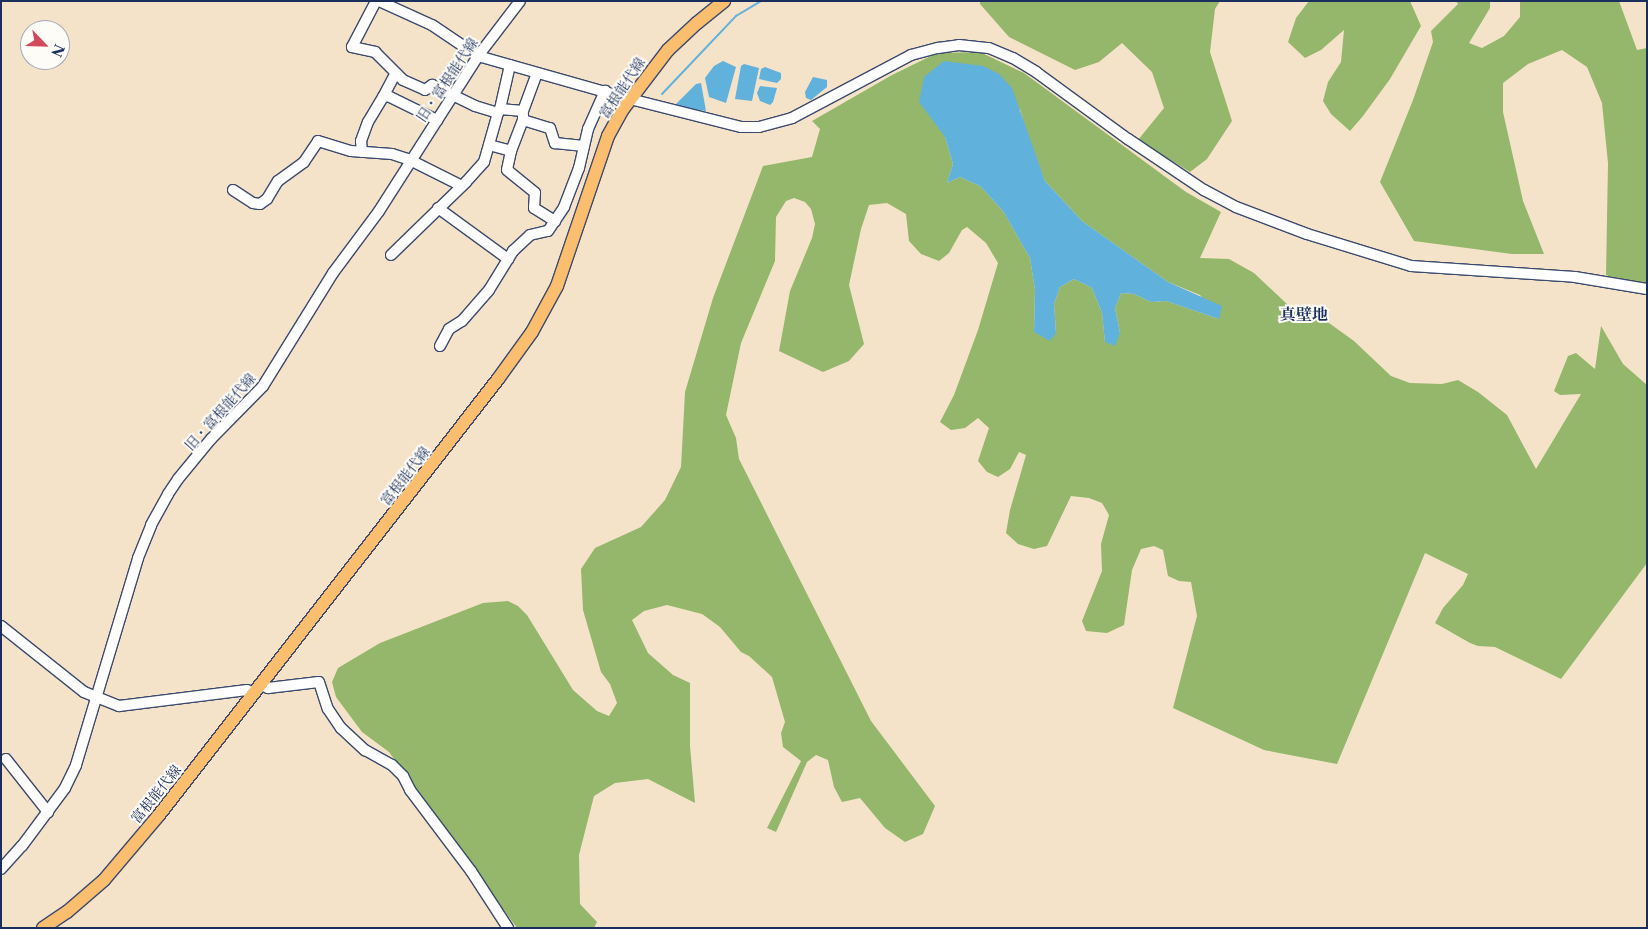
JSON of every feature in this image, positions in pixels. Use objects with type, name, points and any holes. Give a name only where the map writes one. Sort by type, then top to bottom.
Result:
[{"type":"main road","name":"富根能代線","points":[[43,928],[67,912],[104,880],[159,814],[404,502],[532,332],[557,286],[608,136],[630,99],[668,50],[696,23],[724,1]]},
{"type":"street","points":[[584,146],[555,143],[550,128],[523,116],[499,111],[432,85],[425,90],[403,80],[376,52],[352,47],[378,1],[432,25],[478,56],[630,99],[741,127],[759,127],[792,118],[911,55],[959,45],[989,48],[1013,58],[1036,72],[1128,139],[1204,190],[1236,207],[1307,234],[1411,266],[1575,277],[1647,289]]},
{"type":"street","name":"旧・富根能代線","points":[[1,869],[22,846],[48,812],[65,788],[76,766],[138,558],[151,525],[168,494],[211,439],[263,386],[333,274],[379,211],[478,56],[520,1]]},
{"type":"street","points":[[391,255],[484,162],[510,65]]},
{"type":"street","points":[[362,152],[361,141],[368,122],[396,73]]},
{"type":"street","points":[[537,73],[511,151],[507,170],[535,193],[534,208],[555,221]]},
{"type":"street","points":[[440,346],[449,329],[462,321],[489,290],[508,259],[530,235],[548,231],[555,221],[564,207],[580,163],[588,129],[605,91]]},
{"type":"street","points":[[383,97],[388,96],[437,120]]},
{"type":"street","points":[[233,190],[253,203],[260,204],[268,199],[278,181],[304,162],[318,141],[362,152],[392,154],[410,160],[462,186]]},
{"type":"street","points":[[489,145],[511,151]]},
{"type":"street","points":[[580,163],[597,168]]},
{"type":"street","points":[[438,208],[508,259]]},
{"type":"street","points":[[1,626],[84,692],[119,706],[319,682],[328,709],[341,728],[365,750],[392,765],[403,776],[410,790],[471,871],[508,928]]},
{"type":"street","points":[[6,759],[48,812]]},
{"type":"green space","points":[[980,1],[1220,1],[1215,9],[1210,52],[1232,121],[1207,159],[1190,172],[1138,140],[1164,108],[1152,72],[1122,43],[1099,62],[1075,70],[1009,37],[980,4]]},
{"type":"green space","points":[[1309,1],[1410,1],[1421,26],[1390,79],[1350,131],[1331,114],[1323,101],[1328,82],[1341,62],[1344,30],[1321,50],[1305,58],[1288,42],[1296,18]]},
{"type":"green space","points":[[1456,1],[1490,1],[1490,8],[1469,43],[1482,48],[1504,36],[1520,17],[1520,1],[1619,1],[1637,50],[1647,48],[1647,290],[1606,275],[1608,163],[1602,103],[1587,67],[1562,50],[1528,64],[1503,83],[1503,112],[1523,201],[1544,254],[1512,254],[1414,241],[1380,182],[1413,100],[1433,42],[1431,31],[1458,4]]},
{"type":"green space","points":[[980,52],[1024,73],[1186,192],[1221,212],[1200,258],[1229,259],[1254,273],[1288,305],[1329,323],[1354,341],[1391,376],[1410,383],[1442,384],[1458,380],[1478,392],[1507,415],[1536,469],[1581,394],[1560,395],[1554,391],[1568,356],[1576,353],[1595,369],[1601,326],[1623,364],[1647,385],[1647,563],[1561,679],[1495,647],[1478,646],[1470,643],[1435,623],[1443,608],[1463,585],[1468,574],[1425,553],[1337,764],[1264,750],[1173,708],[1197,616],[1191,582],[1179,581],[1168,576],[1163,550],[1154,546],[1141,549],[1132,570],[1124,625],[1107,633],[1086,631],[1082,621],[1102,571],[1101,544],[1109,515],[1102,503],[1089,498],[1071,496],[1047,546],[1034,549],[1018,544],[1006,533],[1010,510],[1026,455],[1019,452],[1010,469],[998,477],[987,472],[978,461],[989,428],[978,418],[965,428],[951,430],[940,422],[954,395],[978,330],[998,263],[986,243],[967,227],[962,230],[949,253],[939,261],[921,254],[909,241],[906,214],[887,203],[869,205],[861,229],[849,285],[864,344],[849,361],[823,372],[779,351],[790,291],[812,238],[815,224],[811,209],[805,202],[794,198],[786,201],[776,217],[775,261],[741,343],[726,415],[736,438],[739,459],[871,721],[935,806],[923,834],[905,842],[885,828],[860,798],[842,802],[834,787],[828,760],[816,755],[807,762],[776,832],[767,828],[801,761],[783,747],[781,733],[785,722],[772,677],[749,656],[741,652],[720,627],[702,614],[667,605],[644,611],[632,620],[648,653],[673,675],[690,683],[690,746],[695,803],[648,779],[615,783],[594,796],[579,855],[580,904],[597,922],[594,928],[517,928],[389,752],[362,732],[336,697],[332,682],[338,668],[380,643],[483,603],[508,601],[518,606],[527,615],[573,690],[597,711],[609,716],[617,703],[610,684],[601,672],[583,610],[581,569],[595,548],[641,527],[665,500],[681,467],[685,392],[713,298],[763,166],[812,157],[820,129],[812,121],[892,75],[937,53]],"holes":[[[1020,109],[1028,138],[1045,181],[1082,221],[1168,282],[1200,295],[1219,319],[1166,301],[1151,302],[1134,294],[1121,293],[1115,308],[1120,333],[1105,342],[1102,313],[1092,288],[1074,279],[1060,287],[1054,304],[1056,333],[1034,332],[1035,290],[1030,258],[1003,211],[980,186],[960,177],[947,183],[953,164],[945,137]]]},
{"type":"water","points":[[723,61],[736,67],[726,103],[709,97],[705,78],[714,66]]},
{"type":"water","points":[[944,61],[983,66],[999,74],[1012,88],[1045,181],[1082,221],[1168,282],[1222,306],[1219,319],[1166,301],[1151,302],[1134,294],[1121,293],[1115,308],[1120,333],[1115,346],[1105,342],[1102,313],[1092,288],[1074,279],[1060,287],[1054,304],[1056,333],[1050,341],[1034,332],[1035,290],[1030,258],[1003,211],[980,186],[960,177],[947,183],[953,164],[945,137],[919,102],[924,77]]},
{"type":"water","points":[[744,64],[759,68],[752,101],[735,99],[741,66]]},
{"type":"water","points":[[765,67],[781,73],[781,79],[777,83],[759,79],[761,69]]},
{"type":"water","points":[[813,77],[827,80],[827,87],[811,100],[806,98],[805,92]]},
{"type":"water","points":[[701,83],[706,111],[677,107],[676,104],[696,84]]},
{"type":"water","points":[[760,86],[777,88],[773,102],[770,105],[760,101],[757,93]]},
{"type":"waterway","points":[[662,94],[736,16],[761,1]]},
{"type":"district","name":"真壁地","points":[[1304,314]]}]
